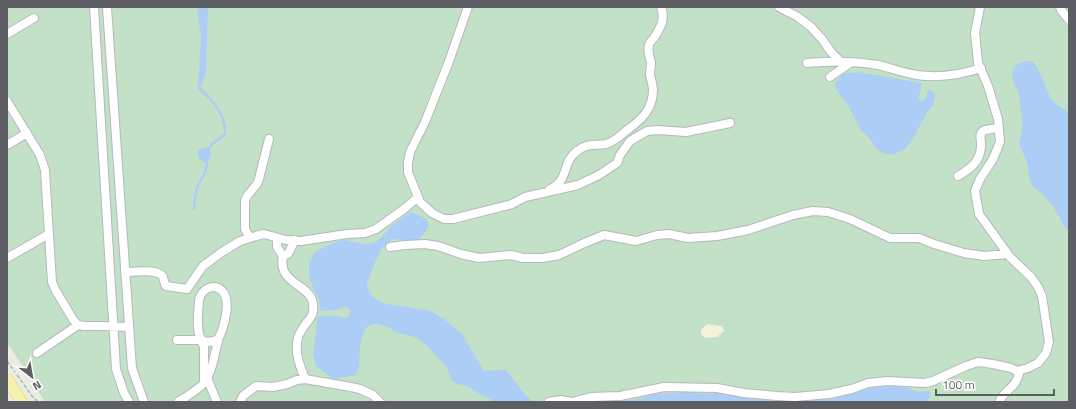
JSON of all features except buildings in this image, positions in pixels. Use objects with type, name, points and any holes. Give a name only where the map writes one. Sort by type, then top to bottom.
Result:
[{"type":"main road","points":[[7,379],[22,402]]},
{"type":"lane","points":[[94,7],[116,369],[124,393],[129,402]]},
{"type":"lane","points":[[107,7],[132,368],[144,402]]},
{"type":"lane","points":[[468,7],[428,115],[410,152],[408,163],[408,172],[420,202],[432,212],[444,219],[453,219],[512,204],[525,197],[578,185],[599,175],[617,163],[620,155],[630,141],[647,131],[657,130],[686,132],[730,123]]},
{"type":"lane","points":[[515,196],[522,193],[550,189],[557,186],[562,180],[568,162],[576,152],[585,146],[605,144],[614,141],[642,119],[652,100],[654,89],[650,75],[651,62],[648,53],[649,45],[662,22],[664,14],[661,7]]},
{"type":"lane","points":[[779,7],[798,17],[811,27],[841,62]]},
{"type":"lane","points":[[549,402],[561,400],[572,402],[591,398],[620,396],[664,387],[716,388],[744,393],[795,397],[829,394],[852,389],[868,383],[888,381],[925,383],[978,362],[993,364],[1017,371],[1038,363],[1046,353],[1049,342],[1042,296],[1031,277],[1007,254],[979,214],[975,191],[980,179],[993,160],[1000,142],[998,119],[978,63],[975,33],[980,7]]},
{"type":"lane","points":[[1060,7],[1069,20]]},
{"type":"lane","points":[[7,34],[34,18]]},
{"type":"lane","points":[[807,63],[832,61],[877,65],[931,76],[949,76],[967,73],[981,68]]},
{"type":"lane","points":[[830,77],[850,63]]},
{"type":"lane","points":[[7,101],[40,155],[45,170],[52,282],[78,325]]},
{"type":"lane","points":[[642,119],[644,128],[647,131]]},
{"type":"lane","points":[[958,176],[973,166],[976,162],[981,147],[980,136],[982,132],[985,130],[999,128]]},
{"type":"lane","points":[[7,145],[26,133]]},
{"type":"lane","points":[[250,238],[245,229],[245,201],[259,179],[269,139]]},
{"type":"lane","points":[[126,272],[151,271],[163,277],[166,286],[187,288],[203,266],[240,241],[264,234],[277,238],[301,241],[347,234],[365,233],[376,230],[404,209],[418,196]]},
{"type":"lane","points":[[390,247],[425,244],[438,246],[461,254],[479,258],[511,256],[523,258],[542,258],[559,255],[604,235],[636,241],[657,235],[669,234],[688,238],[717,236],[748,230],[813,211],[828,212],[850,219],[890,238],[919,238],[964,253],[984,256],[1007,254]]},
{"type":"lane","points":[[7,258],[49,234]]},
{"type":"lane","points":[[277,238],[277,247],[283,256],[285,273],[312,298],[313,313],[300,332],[297,343],[298,360],[305,379]]},
{"type":"lane","points":[[283,256],[288,254],[296,240]]},
{"type":"lane","points":[[178,402],[205,380],[210,372],[218,340],[223,328],[227,302],[223,292],[218,288],[210,287],[204,290],[199,298],[198,333],[204,347],[205,380],[217,402]]},
{"type":"lane","points":[[37,353],[78,325],[129,327]]},
{"type":"lane","points":[[177,340],[201,340],[208,342],[218,340]]},
{"type":"lane","points":[[998,402],[1016,382],[1019,374],[1017,371]]},
{"type":"lane","points":[[240,402],[243,396],[256,386],[273,386],[305,379],[360,389],[373,396],[380,402]]},
{"type":"path","points":[[7,361],[38,402]]},
{"type":"green space","points":[[7,7],[1069,7],[1069,402],[45,402],[7,342]]},
{"type":"sand","points":[[707,324],[722,326],[724,331],[717,337],[705,338],[701,334],[701,330]]},
{"type":"water","points":[[197,7],[208,7],[206,72],[202,85],[198,87],[201,38]]},
{"type":"water","points":[[1022,62],[1033,62],[1037,67],[1050,98],[1069,115],[1069,232],[1043,194],[1032,186],[1029,177],[1028,164],[1019,144],[1022,119],[1019,94],[1013,81],[1012,73],[1015,66]]},
{"type":"water","points":[[858,72],[922,83],[918,100],[922,101],[926,98],[928,89],[934,92],[935,97],[933,105],[906,148],[899,152],[891,155],[883,153],[876,148],[871,140],[860,129],[850,109],[835,87],[835,84],[842,74]]},
{"type":"water","points":[[210,147],[211,155],[207,165],[199,158],[198,151],[202,148]]},
{"type":"water","points":[[411,212],[426,219],[428,222],[428,228],[417,242],[393,239],[381,249],[367,283],[368,289],[373,298],[385,304],[430,311],[444,319],[462,334],[484,371],[506,370],[532,402],[495,402],[464,385],[457,384],[452,381],[446,366],[425,344],[415,337],[398,333],[379,324],[372,324],[366,328],[362,335],[359,367],[356,375],[333,379],[316,366],[313,354],[318,316],[336,316],[346,318],[349,316],[350,312],[349,309],[345,307],[336,310],[319,311],[319,298],[309,277],[309,265],[314,253],[326,246],[343,240],[364,244],[374,243],[383,236],[391,226]]},
{"type":"water","points":[[900,385],[918,392],[929,391],[931,393],[930,398],[924,402],[787,402],[833,399],[861,390]]},
{"type":"water","points":[[688,390],[700,394],[722,393],[777,402],[612,402],[638,399],[653,394],[678,393]]},
{"type":"waterway","points":[[198,87],[217,108],[221,114],[225,127],[225,134],[210,147]]},
{"type":"waterway","points":[[194,209],[197,189],[205,173],[207,165]]}]
